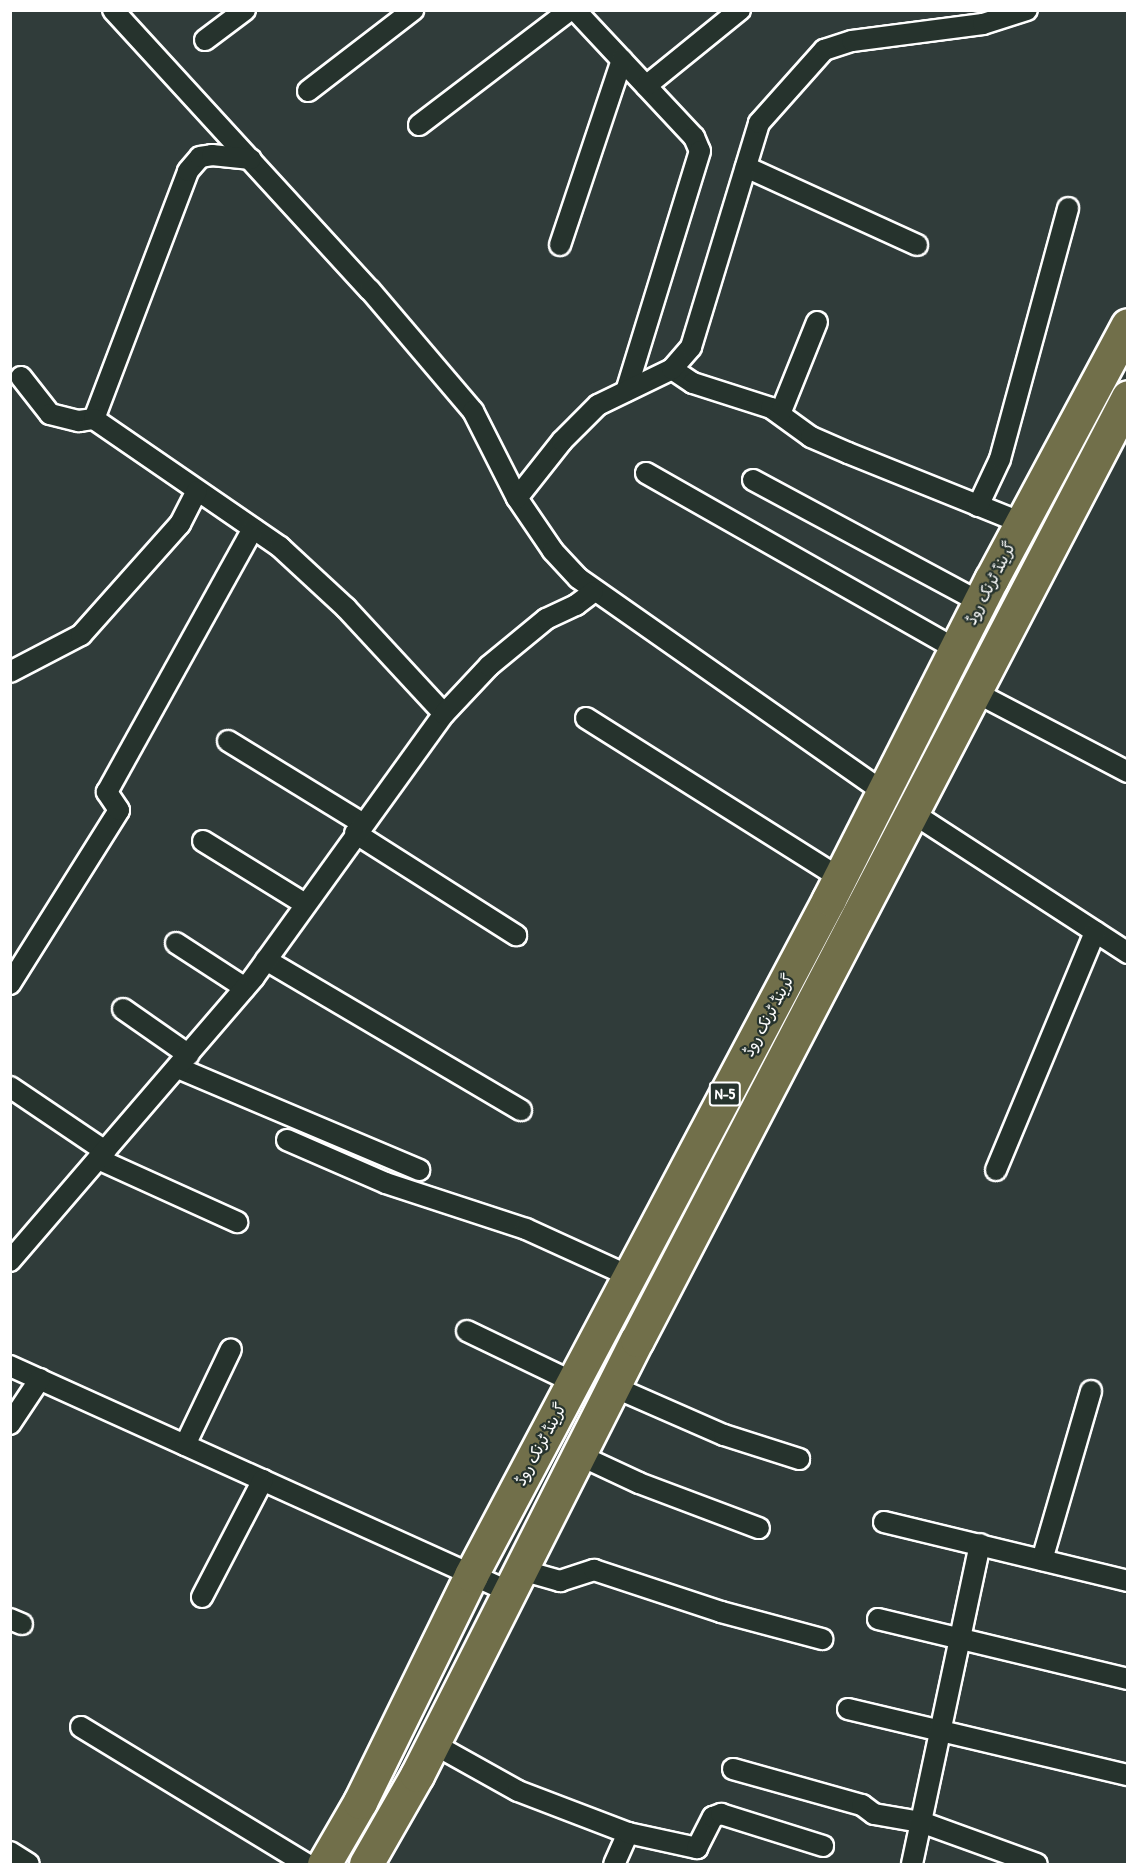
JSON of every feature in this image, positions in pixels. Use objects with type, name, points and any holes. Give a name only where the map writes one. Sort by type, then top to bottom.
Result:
[{"type":"highway","name":"گرینڈ ٹرنک روڈ","points":[[324,1864],[360,1802],[471,1575],[840,878],[980,602],[1128,325]]},
{"type":"highway","name":"گرینڈ ٹرنک روڈ","points":[[366,1864],[432,1743],[973,692],[1128,397]]},
{"type":"street","points":[[112,10],[184,92],[251,159],[473,411],[517,498],[553,551],[593,592],[884,792]]},
{"type":"street","points":[[206,40],[245,10]]},
{"type":"street","points":[[308,91],[413,10]]},
{"type":"street","points":[[419,125],[570,10]]},
{"type":"street","points":[[575,10],[694,137],[700,151],[626,391]]},
{"type":"street","points":[[646,86],[740,10]]},
{"type":"street","points":[[517,498],[562,441],[591,412],[626,391],[672,369],[691,347],[702,319],[759,123],[824,50],[852,41],[983,24],[1027,10]]},
{"type":"street","points":[[560,244],[622,60]]},
{"type":"street","points":[[94,419],[188,171],[200,157],[212,155],[251,159]]},
{"type":"street","points":[[746,167],[917,245]]},
{"type":"street","points":[[978,506],[1000,459],[1068,208]]},
{"type":"street","points":[[780,414],[817,322]]},
{"type":"street","points":[[672,369],[693,383],[745,398],[780,414],[811,437],[1022,523]]},
{"type":"street","points":[[21,377],[50,414],[79,421],[94,419],[280,547],[346,608],[444,714]]},
{"type":"street","points":[[646,473],[956,649]]},
{"type":"street","points":[[753,480],[980,602]]},
{"type":"street","points":[[10,672],[81,635],[180,524],[197,491]]},
{"type":"street","points":[[10,984],[119,810],[107,792],[253,529]]},
{"type":"street","points":[[10,1261],[245,988],[444,714],[489,666],[546,619],[576,605],[593,592]]},
{"type":"street","points":[[973,692],[1128,772]]},
{"type":"street","points":[[586,718],[840,878]]},
{"type":"street","points":[[228,741],[516,935]]},
{"type":"street","points":[[911,812],[1128,953]]},
{"type":"street","points":[[203,841],[305,904]]},
{"type":"street","points":[[996,1170],[1095,933]]},
{"type":"street","points":[[176,943],[245,988]]},
{"type":"street","points":[[266,960],[406,1040]]},
{"type":"street","points":[[266,960],[521,1110]]},
{"type":"street","points":[[123,1009],[183,1062],[419,1170]]},
{"type":"street","points":[[10,1087],[101,1155],[237,1222]]},
{"type":"street","points":[[287,1140],[386,1183],[526,1229],[629,1276]]},
{"type":"street","points":[[467,1331],[573,1382]]},
{"type":"street","points":[[185,1445],[231,1349]]},
{"type":"street","points":[[10,1366],[471,1575],[515,1581],[560,1581],[594,1570],[721,1612],[822,1639]]},
{"type":"street","points":[[10,1424],[40,1379]]},
{"type":"street","points":[[614,1387],[724,1435],[799,1459]]},
{"type":"street","points":[[1042,1560],[1091,1391]]},
{"type":"street","points":[[579,1455],[639,1483],[759,1528]]},
{"type":"street","points":[[202,1597],[263,1480]]},
{"type":"street","points":[[884,1522],[1042,1560],[1125,1575]]},
{"type":"street","points":[[912,1864],[942,1732],[959,1638],[980,1544]]},
{"type":"street","points":[[878,1619],[1128,1679]]},
{"type":"street","points":[[848,1709],[1128,1775]]},
{"type":"street","points":[[81,1727],[306,1864]]},
{"type":"street","points":[[432,1743],[518,1791],[628,1833],[697,1848],[713,1817],[721,1814],[823,1846]]},
{"type":"street","points":[[733,1769],[862,1805],[874,1814],[921,1822],[1037,1864]]},
{"type":"street","points":[[614,1864],[628,1833]]},
{"type":"street","points":[[10,1852],[29,1864]]}]
